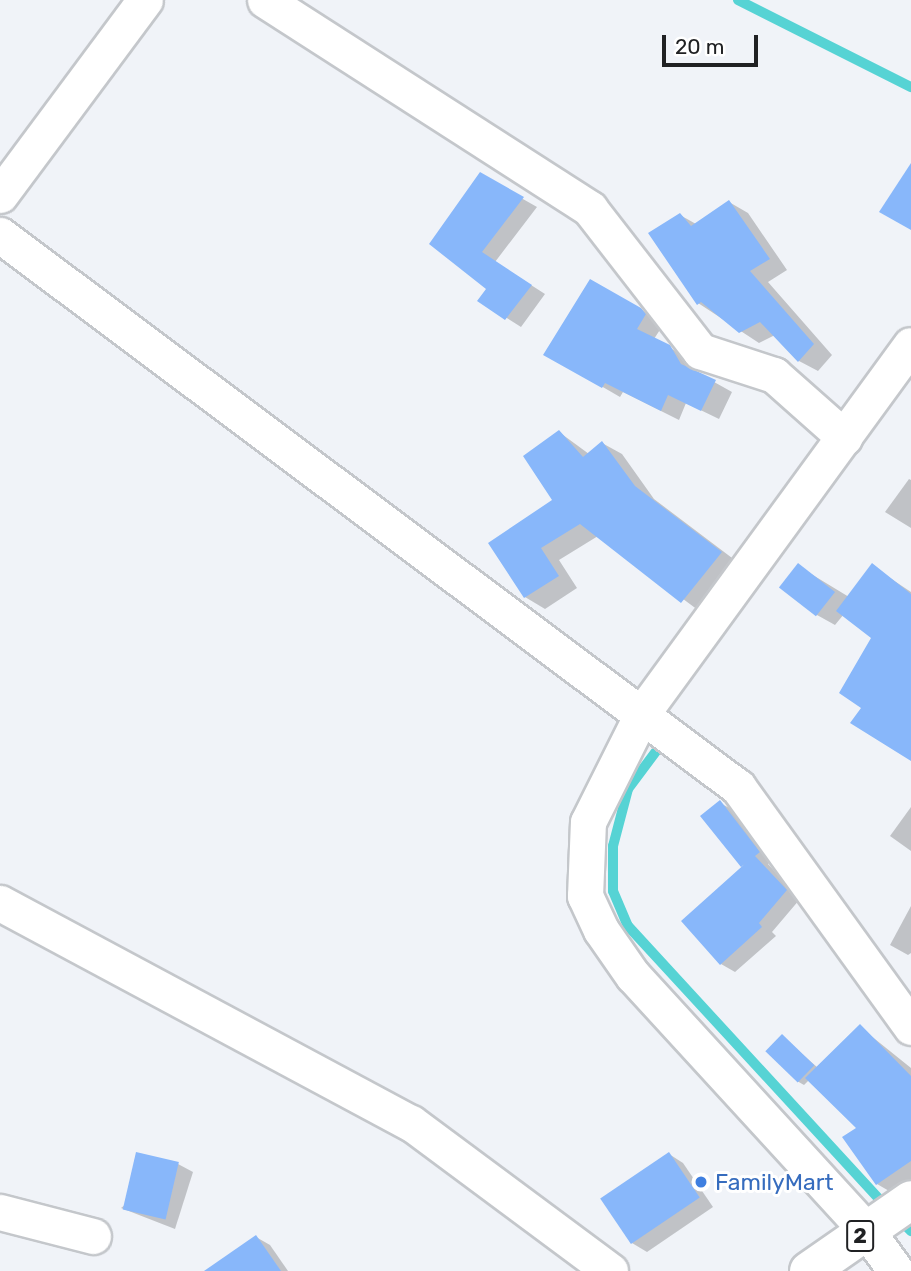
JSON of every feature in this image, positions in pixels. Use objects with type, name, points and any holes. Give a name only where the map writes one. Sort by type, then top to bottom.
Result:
[{"type":"main road","name":"2","points":[[809,1271],[911,1200]]},
{"type":"street","points":[[0,195],[145,0]]},
{"type":"street","points":[[265,0],[590,209],[701,351],[774,374],[844,437]]},
{"type":"street","points":[[0,235],[643,712],[738,787],[911,1027]]},
{"type":"street","points":[[896,1271],[867,1231],[633,976],[601,930],[585,896],[588,822],[643,712],[911,345]]},
{"type":"street","points":[[0,903],[411,1123],[610,1271]]},
{"type":"street","points":[[0,1212],[93,1236]]},
{"type":"building","points":[[911,163],[911,230],[879,212]]},
{"type":"building","points":[[480,172],[524,197],[482,252],[532,285],[505,320],[477,301],[486,289],[429,244]]},
{"type":"building","points":[[729,200],[770,259],[750,271],[814,344],[798,362],[760,322],[739,333],[701,302],[697,305],[648,233],[680,213],[691,226]]},
{"type":"building","points":[[590,279],[641,308],[646,314],[637,329],[670,345],[681,364],[716,380],[701,411],[668,395],[661,411],[605,383],[602,388],[543,355]]},
{"type":"building","points":[[559,430],[583,457],[602,441],[635,486],[722,552],[681,603],[580,524],[541,548],[559,576],[524,598],[488,543],[552,500],[523,456]]},
{"type":"building","points":[[798,563],[835,592],[816,616],[779,587]]},
{"type":"building","points":[[872,563],[911,594],[911,761],[850,723],[861,708],[839,693],[871,638],[836,611]]},
{"type":"building","points":[[720,800],[760,852],[755,856],[787,890],[759,923],[762,927],[720,965],[681,921],[748,861],[741,867],[700,816]]},
{"type":"building","points":[[860,1024],[911,1076],[911,1161],[876,1185],[842,1137],[856,1128],[805,1078]]},
{"type":"building","points":[[782,1034],[814,1065],[798,1083],[765,1051]]},
{"type":"building","points":[[136,1152],[179,1162],[166,1219],[123,1209]]},
{"type":"building","points":[[669,1152],[700,1198],[631,1244],[600,1198]]},
{"type":"building","points":[[256,1235],[281,1271],[204,1271]]},
{"type":"waterway","points":[[738,0],[911,87]]},
{"type":"waterway","points":[[652,740],[660,746],[628,789],[613,846],[613,891],[628,926],[886,1207]]},
{"type":"waterway","points":[[897,1217],[911,1231]]},
{"type":"place","name":"FamilyMart","points":[[701,1182]]}]
